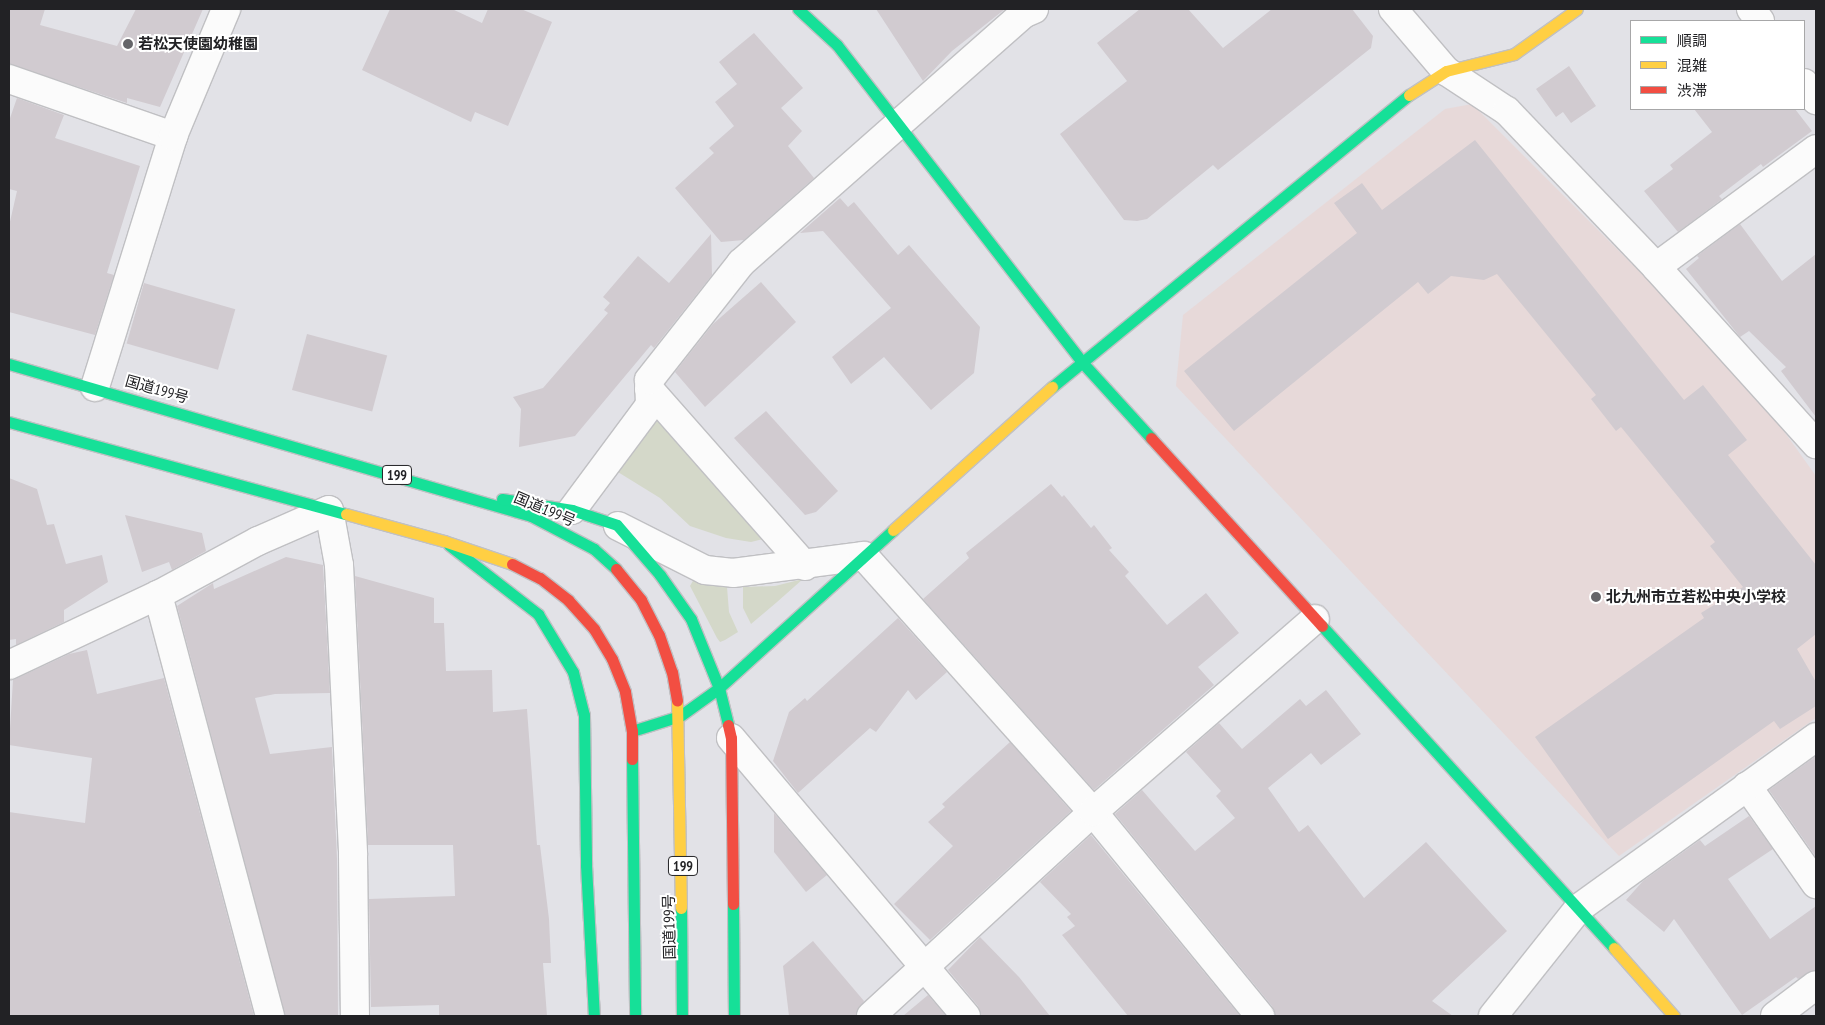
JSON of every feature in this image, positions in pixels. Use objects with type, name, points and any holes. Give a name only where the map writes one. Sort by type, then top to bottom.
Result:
[{"type":"main road","points":[[798,9],[837,45],[1081,361],[1579,908],[1674,1016]]},
{"type":"main road","points":[[632,732],[680,716],[719,688],[1081,361],[1397,103],[1446,72],[1514,54],[1578,9]]},
{"type":"main road","name":"国道199号","points":[[9,364],[456,492],[531,516],[565,531],[594,549],[620,573],[641,600],[659,635],[672,672],[680,716],[682,1016]]},
{"type":"main road","points":[[9,422],[444,541],[532,574],[568,600],[594,629],[612,658],[626,692],[632,732],[635,1016]]},
{"type":"main road","points":[[456,492],[572,510],[617,525],[660,574],[691,619],[719,688],[731,738],[734,1016]]},
{"type":"main road","points":[[444,541],[538,614],[573,672],[584,715],[586,865],[594,1016]]},
{"type":"street","points":[[94,387],[173,136],[226,9]]},
{"type":"street","points":[[572,510],[650,405],[649,380],[741,263],[1023,14],[1034,9]]},
{"type":"street","points":[[1393,9],[1446,72],[1507,112],[1656,267],[1816,444]]},
{"type":"street","points":[[1751,9],[1759,20]]},
{"type":"street","points":[[9,79],[173,136]]},
{"type":"street","points":[[1805,84],[1816,100]]},
{"type":"street","points":[[1656,267],[1816,149]]},
{"type":"street","points":[[649,389],[804,566]]},
{"type":"street","points":[[9,665],[158,595],[258,541],[329,510],[340,584],[354,855],[355,1016]]},
{"type":"street","points":[[617,525],[705,570],[733,573],[804,566],[864,556],[1093,812],[1260,1016]]},
{"type":"street","points":[[158,595],[270,1016]]},
{"type":"street","points":[[870,1016],[925,968],[1093,812],[1316,619]]},
{"type":"street","points":[[1493,1016],[1579,908],[1816,737]]},
{"type":"street","points":[[731,738],[966,1016]]},
{"type":"street","points":[[1747,786],[1816,884]]},
{"type":"street","points":[[1774,1016],[1816,985]]},
{"type":"shaded area","name":"北九州市立若松中央小学校","points":[[1472,104],[1745,377],[1816,476],[1816,718],[1619,856],[1176,386],[1183,315],[1445,109]]},
{"type":"green space","points":[[662,421],[767,538],[751,542],[726,538],[690,526],[660,498],[613,469],[652,423]]},
{"type":"green space","points":[[694,579],[727,587],[729,612],[738,632],[720,642],[690,586]]},
{"type":"green space","points":[[803,579],[751,624],[743,608],[743,587],[775,586]]},
{"type":"building","points":[[9,9],[45,9],[40,25],[117,46],[136,9],[203,9],[160,107],[127,98],[127,103],[9,64]]},
{"type":"building","points":[[390,9],[452,9],[482,23],[488,9],[521,9],[552,22],[508,126],[475,112],[471,122],[362,70]]},
{"type":"building","points":[[876,9],[1005,9],[952,51],[923,81]]},
{"type":"building","points":[[1140,9],[1188,9],[1223,48],[1272,9],[1352,9],[1373,36],[1371,48],[1218,170],[1213,165],[1147,219],[1137,221],[1124,220],[1060,134],[1127,81],[1097,43]]},
{"type":"building","points":[[754,33],[803,88],[781,108],[802,131],[788,146],[814,178],[744,240],[721,242],[675,188],[714,153],[709,148],[734,126],[715,102],[737,84],[719,62]]},
{"type":"building","points":[[1569,66],[1596,106],[1571,123],[1563,112],[1556,117],[1536,89]]},
{"type":"building","points":[[17,98],[64,115],[55,138],[140,166],[107,273],[114,275],[95,335],[9,312],[9,226],[17,191],[9,189],[9,121]]},
{"type":"building","points":[[1695,110],[1796,110],[1812,131],[1763,167],[1761,164],[1719,196],[1722,199],[1678,232],[1644,191],[1673,169],[1670,165],[1712,132]]},
{"type":"building","points":[[1475,140],[1684,400],[1703,385],[1747,440],[1728,455],[1816,565],[1816,634],[1797,649],[1816,682],[1816,706],[1780,729],[1774,721],[1608,839],[1535,737],[1704,618],[1701,613],[1743,587],[1710,546],[1715,542],[1621,427],[1616,431],[1591,399],[1596,395],[1497,274],[1484,280],[1451,276],[1428,294],[1418,282],[1234,431],[1184,371],[1357,233],[1334,203],[1362,183],[1382,210]]},
{"type":"building","points":[[840,198],[848,207],[854,202],[898,255],[909,245],[980,327],[974,373],[931,410],[884,357],[851,384],[832,357],[891,308],[823,231],[800,233]]},
{"type":"building","points":[[1740,224],[1782,281],[1816,254],[1816,417],[1781,371],[1786,367],[1749,331],[1740,337],[1686,269],[1699,258],[1697,256]]},
{"type":"building","points":[[711,234],[712,275],[654,348],[651,345],[575,436],[519,447],[521,409],[513,397],[543,388],[608,313],[604,310],[610,303],[603,297],[638,256],[669,283]]},
{"type":"building","points":[[761,282],[796,322],[705,407],[675,372],[713,324]]},
{"type":"building","points":[[144,283],[235,309],[218,370],[127,344]]},
{"type":"building","points":[[307,334],[387,355],[372,412],[292,390]]},
{"type":"building","points":[[766,411],[838,491],[816,512],[805,515],[734,438]]},
{"type":"building","points":[[9,478],[37,489],[47,525],[54,524],[66,564],[102,555],[108,582],[64,610],[64,622],[16,645],[16,639],[9,640]]},
{"type":"building","points":[[1051,484],[1062,497],[1064,495],[1091,528],[1094,525],[1112,548],[1109,550],[1129,572],[1125,576],[1167,625],[1206,593],[1239,633],[1198,667],[1214,685],[1094,790],[923,599],[969,558],[966,553]]},
{"type":"building","points":[[125,515],[202,533],[206,551],[172,570],[169,562],[142,572]]},
{"type":"building","points":[[286,557],[323,565],[330,693],[275,694],[255,698],[270,754],[332,747],[337,859],[338,1016],[285,1016],[177,606],[213,583],[214,589]]},
{"type":"building","points":[[355,576],[434,598],[434,623],[444,623],[446,671],[492,670],[493,712],[527,709],[537,845],[540,845],[549,919],[551,963],[543,963],[547,1016],[439,1016],[439,1005],[371,1007],[369,899],[455,896],[453,845],[368,845]]},
{"type":"building","points":[[898,618],[947,672],[916,700],[908,690],[876,732],[870,728],[798,793],[773,761],[789,712],[805,698],[807,701]]},
{"type":"building","points":[[87,650],[97,694],[164,678],[254,1016],[9,1016],[9,812],[85,823],[92,758],[9,745],[13,680],[69,654]]},
{"type":"building","points":[[1326,690],[1361,734],[1321,765],[1311,753],[1268,788],[1299,832],[1308,825],[1364,898],[1426,842],[1507,931],[1432,1001],[1453,1016],[1275,1016],[1272,1006],[1115,814],[1142,790],[1195,851],[1235,818],[1216,796],[1221,791],[1186,752],[1219,723],[1242,749],[1300,699],[1306,706]]},
{"type":"building","points":[[1010,742],[1071,811],[930,940],[894,904],[953,846],[928,822],[945,807],[942,804]]},
{"type":"building","points":[[1816,756],[1816,857],[1769,790]]},
{"type":"building","points":[[774,813],[827,875],[806,892],[774,852]]},
{"type":"building","points":[[1749,816],[1773,849],[1728,879],[1770,939],[1816,906],[1816,970],[1798,979],[1796,977],[1742,1015],[1674,919],[1664,932],[1626,900],[1643,881],[1700,840],[1705,846]]},
{"type":"building","points":[[1091,835],[1240,1016],[1128,1016],[1062,935],[1075,926],[1067,917],[1071,914],[1040,882]]},
{"type":"building","points":[[980,937],[1019,977],[1050,1016],[981,1016],[978,1006],[948,970]]},
{"type":"building","points":[[813,941],[864,1001],[856,1016],[789,1016],[783,966]]},
{"type":"building","points":[[928,995],[946,1016],[903,1016]]},
{"type":"traffic: fast","points":[[798,9],[837,45],[1081,361],[1151,438]]},
{"type":"traffic: fast","points":[[1052,387],[1409,95]]},
{"type":"traffic: fast","points":[[9,364],[531,516],[594,549],[616,569]]},
{"type":"traffic: fast","points":[[9,422],[346,514]]},
{"type":"traffic: fast","points":[[502,499],[572,510],[617,525],[660,575],[691,619],[719,688],[728,725]]},
{"type":"traffic: fast","points":[[632,731],[680,716],[719,688],[893,530]]},
{"type":"traffic: fast","points":[[449,545],[538,614],[573,672],[584,715],[586,865],[594,1016]]},
{"type":"traffic: fast","points":[[1322,626],[1614,948]]},
{"type":"traffic: fast","points":[[632,759],[635,1016]]},
{"type":"traffic: fast","points":[[733,904],[734,1016]]},
{"type":"traffic: fast","points":[[681,908],[682,1016]]},
{"type":"traffic: slow","points":[[1409,95],[1446,71],[1514,54],[1577,9]]},
{"type":"traffic: slow","points":[[893,530],[1052,387]]},
{"type":"traffic: slow","points":[[346,514],[444,541],[512,564]]},
{"type":"traffic: slow","points":[[677,701],[681,908]]},
{"type":"traffic: slow","points":[[1614,948],[1674,1016]]},
{"type":"traffic: jam","points":[[1151,438],[1322,626]]},
{"type":"traffic: jam","points":[[512,564],[540,578],[568,600],[594,629],[612,659],[625,692],[632,731],[632,759]]},
{"type":"traffic: jam","points":[[616,569],[641,600],[659,635],[672,672],[677,701]]},
{"type":"traffic: jam","points":[[728,725],[731,738],[733,904]]},
{"type":"place","name":"若松天使園幼稚園","points":[[128,44]]},
{"type":"place","name":"北九州市立若松中央小学校","points":[[1596,597]]}]
